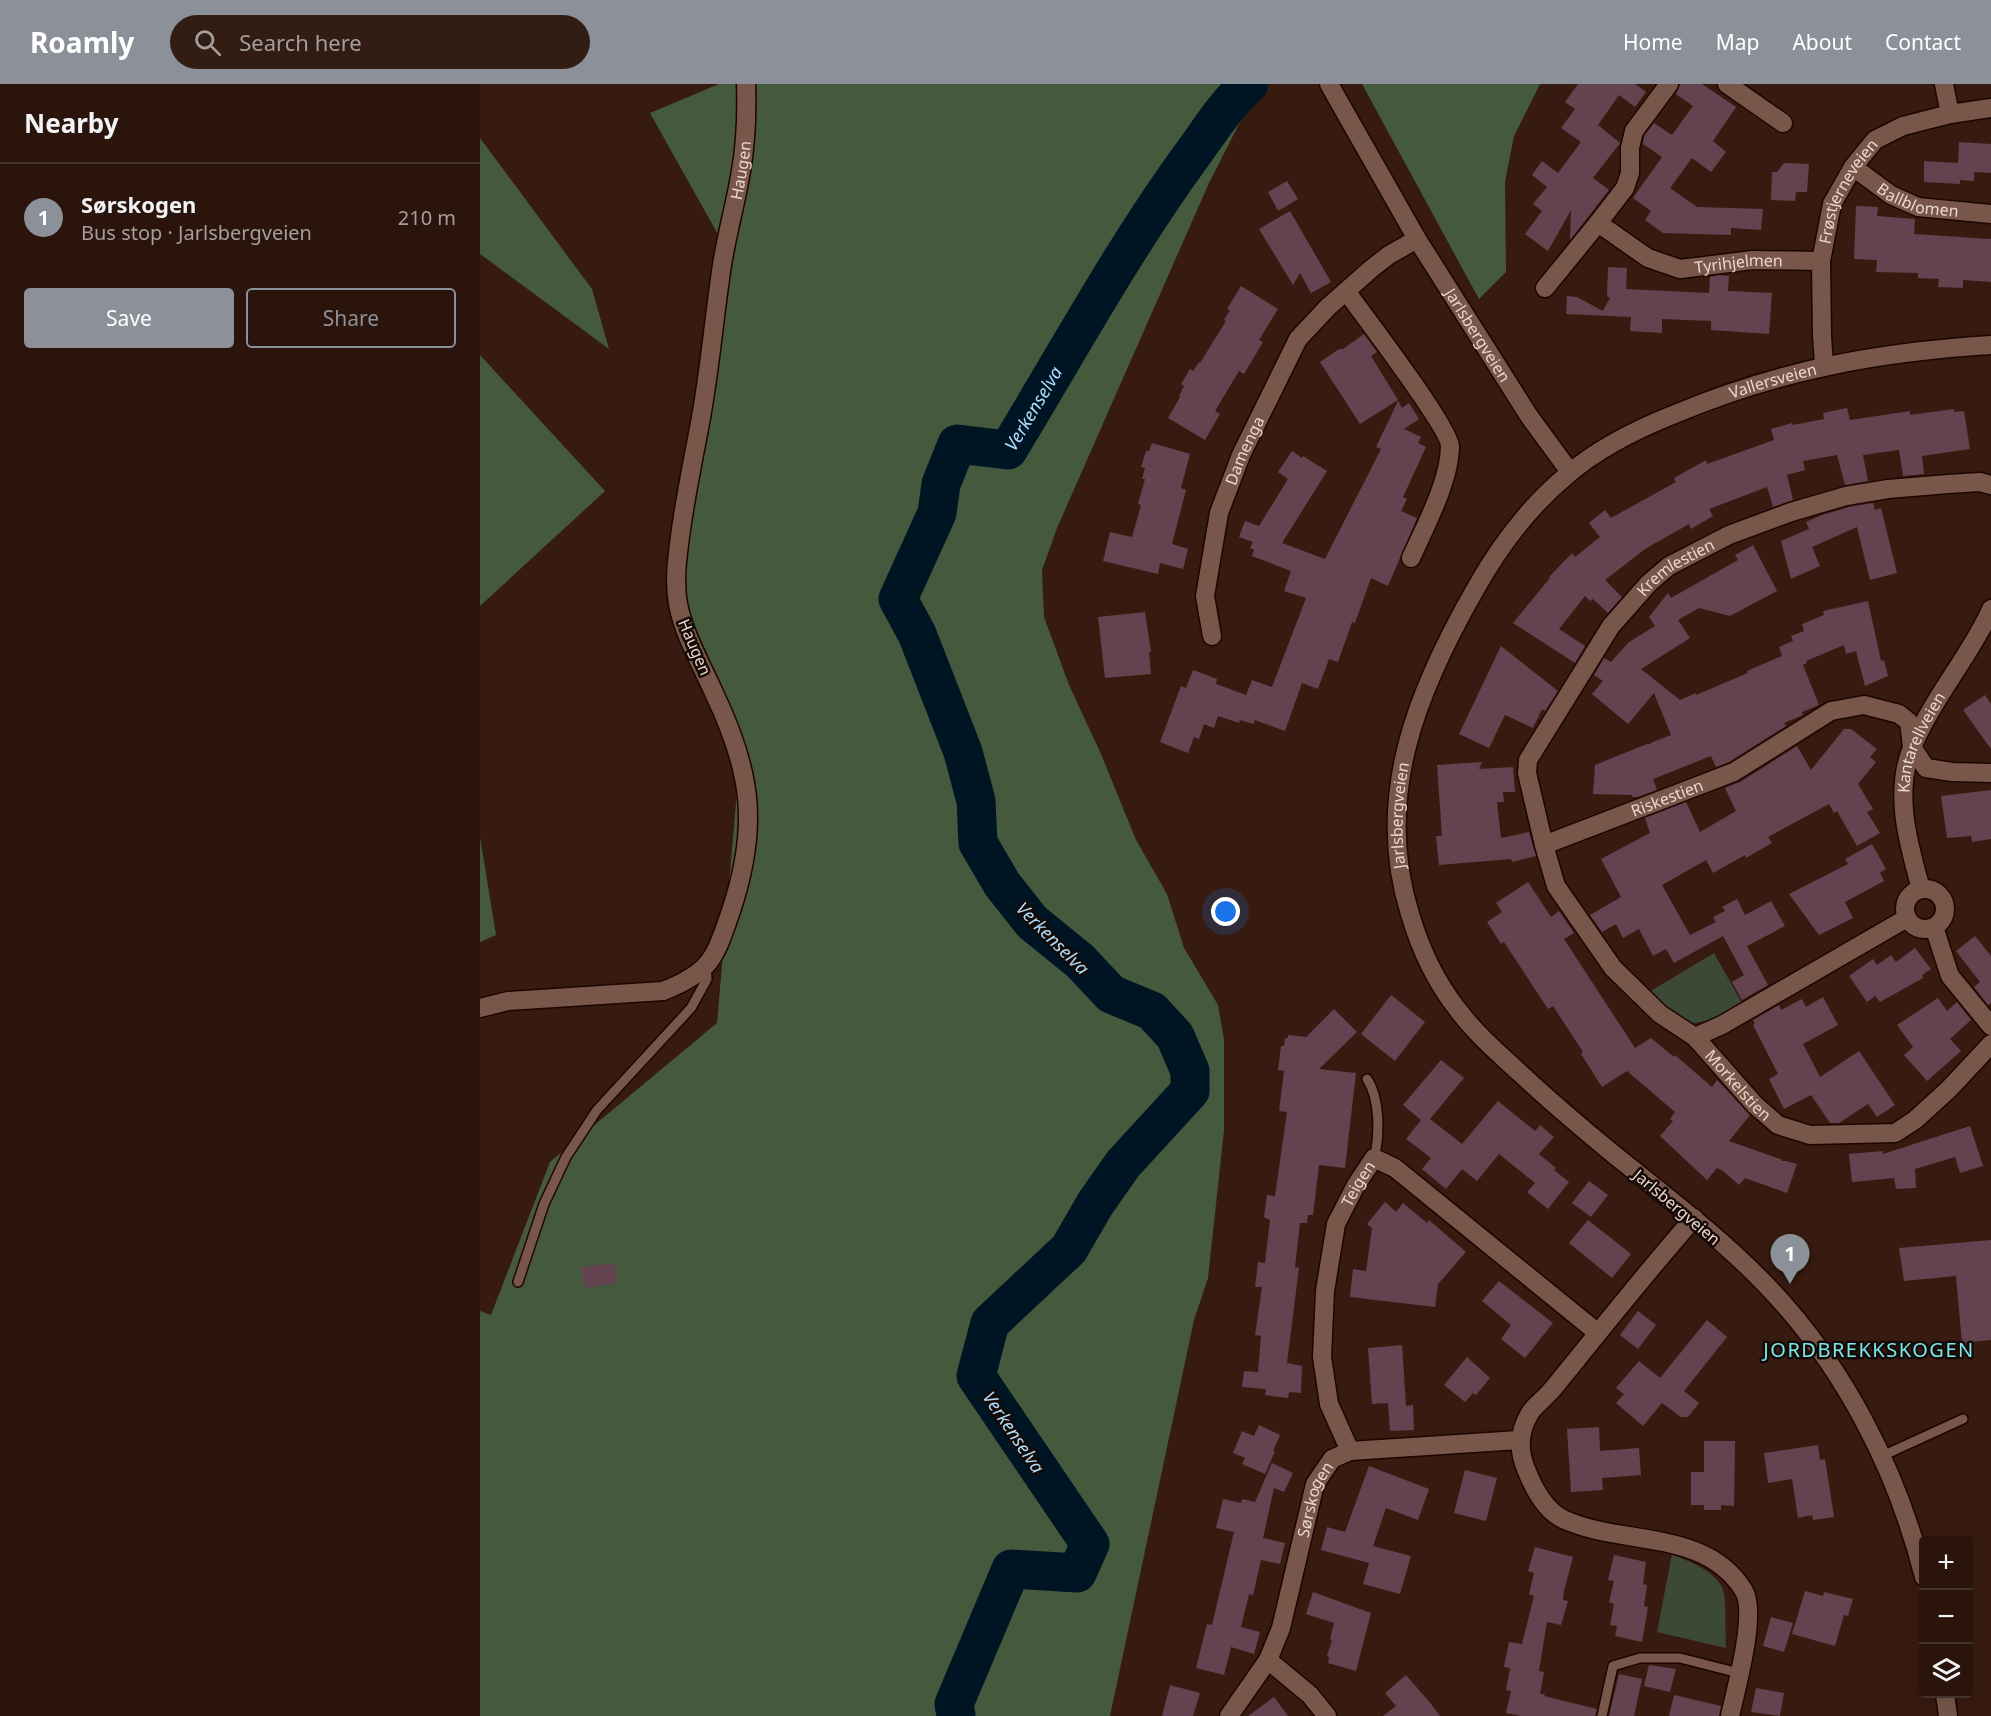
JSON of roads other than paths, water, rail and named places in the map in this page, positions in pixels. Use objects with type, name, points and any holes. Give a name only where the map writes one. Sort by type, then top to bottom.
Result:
[{"type":"street","name":"Haugen","points":[[480,1008],[508,1001],[663,991],[683,983],[706,966],[715,955],[737,891],[745,862],[749,813],[745,778],[739,752],[724,712],[684,627],[678,604],[676,567],[702,414],[722,266],[741,170],[745,136],[746,84]]},
{"type":"street","name":"Jarlsbergveien","points":[[1329,84],[1417,239],[1529,416],[1570,472],[1547,492],[1527,515],[1486,570],[1463,610],[1430,680],[1410,735],[1401,767],[1395,825],[1400,882],[1422,950],[1458,1010],[1479,1034],[1543,1094],[1613,1154],[1694,1218],[1770,1289],[1809,1336],[1852,1398],[1882,1456],[1899,1494],[1919,1563]]},
{"type":"street","points":[[1545,288],[1625,188],[1630,173],[1630,148],[1634,131],[1669,84]]},
{"type":"street","points":[[1727,84],[1783,123]]},
{"type":"street","points":[[1944,84],[1950,114]]},
{"type":"street","name":"Frøstjerneveien","points":[[1824,365],[1821,261],[1832,204],[1853,167],[1875,140],[1903,126],[1950,114],[1991,108]]},
{"type":"street","name":"Ballblomen","points":[[1853,167],[1891,195],[1918,207],[1991,213]]},
{"type":"street","name":"Tyrihjelmen","points":[[1598,223],[1648,258],[1680,269],[1753,260],[1821,261]]},
{"type":"street","name":"Damenga","points":[[1212,636],[1205,596],[1219,513],[1241,455],[1298,339],[1346,291],[1389,255],[1417,239]]},
{"type":"street","points":[[1346,291],[1433,412],[1450,444],[1442,486],[1412,558]]},
{"type":"street","name":"Vallersveien","points":[[1570,472],[1626,436],[1727,393],[1824,365],[1898,353],[1991,345]]},
{"type":"street","name":"Kremlestien","points":[[1544,845],[1527,773],[1528,760],[1611,626],[1649,583],[1669,566],[1729,535],[1791,512],[1846,496],[1948,483],[1980,482],[1991,485]]},
{"type":"street","name":"Kantarellveien","points":[[1921,889],[1910,849],[1904,812],[1905,780],[1912,747],[1930,711],[1973,644],[1991,609]]},
{"type":"street","name":"Riskestien","points":[[1544,845],[1734,772],[1831,711],[1863,705],[1899,714],[1909,722],[1912,747],[1926,768],[1952,772],[1991,773]]},
{"type":"street","points":[[1544,845],[1556,886],[1613,968],[1660,1014],[1695,1037]]},
{"type":"street","points":[[1921,889],[1939,894],[1945,906],[1943,919],[1934,927],[1922,929],[1907,918],[1905,912],[1907,900],[1910,895],[1921,889]]},
{"type":"street","name":"Morkelstien","points":[[1907,918],[1722,1025],[1695,1037],[1755,1106],[1778,1125],[1810,1135],[1895,1133],[1915,1120],[1950,1089],[1991,1044]]},
{"type":"street","points":[[1934,927],[1950,976],[1991,1026]]},
{"type":"street","name":"Teigen","points":[[1350,1451],[1329,1404],[1322,1357],[1325,1291],[1336,1224],[1356,1185],[1374,1158],[1395,1168],[1598,1333]]},
{"type":"street","points":[[1694,1218],[1550,1392],[1530,1412],[1519,1440],[1524,1464],[1536,1493],[1561,1518],[1601,1532],[1682,1546],[1707,1557],[1729,1573],[1745,1593],[1749,1619],[1730,1716]]},
{"type":"street","name":"Sørskogen","points":[[1229,1716],[1268,1660],[1283,1618],[1305,1518],[1315,1484],[1332,1460],[1350,1451],[1519,1440]]},
{"type":"street","points":[[1268,1660],[1310,1695],[1327,1716]]},
{"type":"street","points":[[1946,1698],[1948,1716]]},
{"type":"lane","points":[[518,1282],[557,1171],[597,1110],[691,1008],[707,979],[706,966]]},
{"type":"lane","points":[[1367,1079],[1375,1095],[1377,1107],[1377,1148],[1374,1158]]},
{"type":"lane","points":[[1882,1456],[1963,1419]]},
{"type":"lane","points":[[1602,1716],[1613,1666],[1640,1658],[1680,1658],[1739,1673]]},
{"type":"waterway","name":"Verkenselva","points":[[956,1716],[954,1704],[1011,1569],[1077,1573],[1090,1544],[976,1376],[990,1323],[1069,1249],[1095,1204],[1123,1164],[1190,1091],[1190,1071],[1175,1036],[1152,1011],[1111,994],[1080,961],[1032,922],[1002,884],[978,843],[976,801],[963,752],[917,634],[898,599],[937,513],[941,484],[957,444],[1008,450],[1141,229],[1217,120],[1249,84]]},
{"type":"place","name":"Sørskogen","points":[[1790,1284]]},
{"type":"district","name":"JORDBREKKSKOGEN","points":[[1869,1349]]}]
